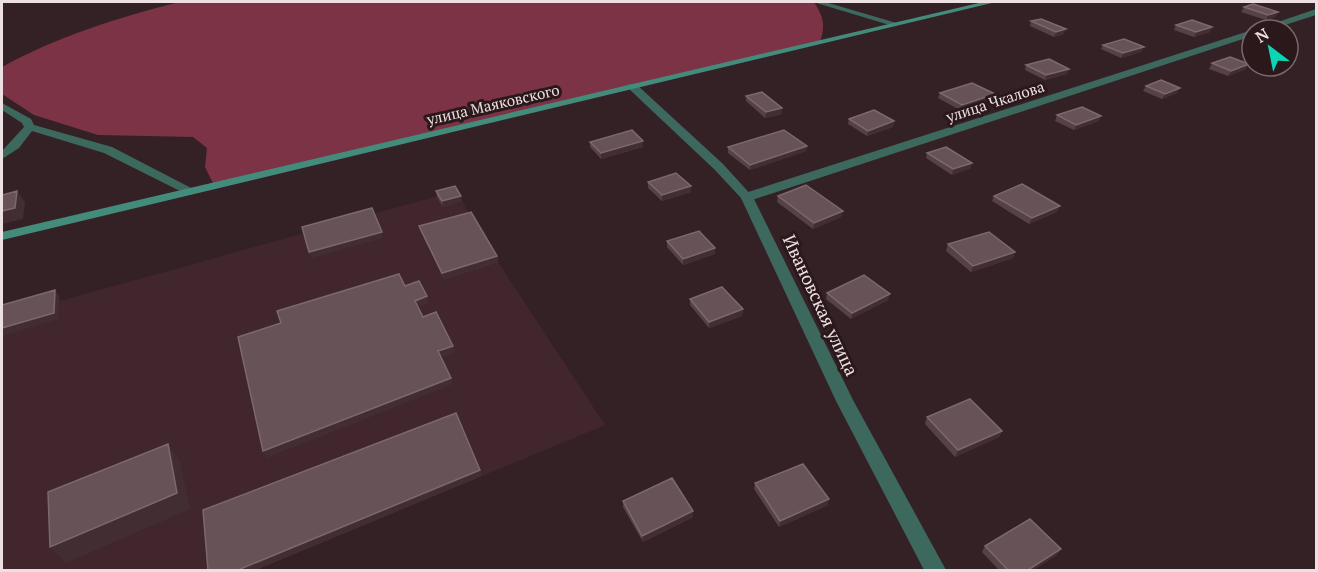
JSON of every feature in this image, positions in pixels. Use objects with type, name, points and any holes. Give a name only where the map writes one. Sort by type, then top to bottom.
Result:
[{"type":"street","points":[[817,2],[896,24]]},
{"type":"street","name":"улица Маяковского","points":[[2,236],[992,2]]},
{"type":"street","points":[[1298,18],[1317,12]]},
{"type":"street","name":"улица Чкалова","points":[[747,197],[1240,37]]},
{"type":"street","name":"Ивановская улица","points":[[632,86],[719,167],[747,197],[845,401],[935,570]]},
{"type":"street","points":[[2,106],[27,121],[30,127],[108,150],[191,191]]},
{"type":"street","points":[[2,156],[15,146],[30,127]]},
{"type":"shaded area","points":[[180,2],[814,2],[820,12],[823,26],[820,42],[214,185],[205,167],[207,148],[193,137],[98,135],[34,115],[2,94],[2,67],[23,56],[88,29]]},
{"type":"shaded area","points":[[456,191],[498,262],[605,425],[256,570],[2,570],[2,313],[59,296],[60,301]]},
{"type":"building","points":[[1253,4],[1278,12],[1268,15],[1244,7]]},
{"type":"building","points":[[1041,19],[1066,29],[1056,32],[1031,21]]},
{"type":"building","points":[[1192,20],[1212,27],[1196,32],[1176,25]]},
{"type":"building","points":[[1124,39],[1144,47],[1123,53],[1103,45]]},
{"type":"building","points":[[1230,57],[1240,61],[1240,68],[1231,71],[1212,63]]},
{"type":"building","points":[[1049,59],[1069,69],[1046,75],[1026,65]]},
{"type":"building","points":[[1161,80],[1180,88],[1165,94],[1146,86]]},
{"type":"building","points":[[972,83],[995,94],[962,105],[940,93]]},
{"type":"building","points":[[762,92],[782,108],[766,112],[746,96]]},
{"type":"building","points":[[1082,107],[1101,116],[1076,125],[1057,115]]},
{"type":"building","points":[[874,110],[894,121],[868,131],[849,119]]},
{"type":"building","points":[[632,130],[643,141],[601,153],[590,142]]},
{"type":"building","points":[[784,130],[807,146],[750,165],[728,147]]},
{"type":"building","points":[[946,147],[972,163],[953,169],[927,153]]},
{"type":"building","points":[[676,173],[691,186],[662,195],[648,182]]},
{"type":"building","points":[[1022,184],[1060,206],[1032,218],[994,196]]},
{"type":"building","points":[[806,185],[843,211],[814,223],[778,196]]},
{"type":"building","points":[[455,186],[461,196],[442,201],[436,191]]},
{"type":"building","points":[[17,191],[15,208],[2,211],[2,195]]},
{"type":"building","points":[[372,208],[382,232],[309,252],[302,227]]},
{"type":"building","points":[[471,212],[497,256],[442,273],[419,226]]},
{"type":"building","points":[[699,231],[715,248],[683,259],[667,241]]},
{"type":"building","points":[[989,232],[1015,252],[973,266],[948,244]]},
{"type":"building","points":[[399,274],[405,286],[419,281],[427,296],[415,301],[423,317],[436,312],[453,346],[438,351],[451,378],[263,451],[238,337],[281,323],[277,311]]},
{"type":"building","points":[[864,275],[890,294],[852,313],[827,293]]},
{"type":"building","points":[[722,287],[743,309],[709,322],[690,299]]},
{"type":"building","points":[[55,290],[54,313],[2,328],[2,305]]},
{"type":"building","points":[[970,399],[1002,431],[958,450],[927,417]]},
{"type":"building","points":[[456,413],[480,470],[238,570],[208,570],[203,510]]},
{"type":"building","points":[[168,444],[177,493],[50,547],[48,492]]},
{"type":"building","points":[[803,464],[829,499],[780,521],[755,483]]},
{"type":"building","points":[[672,478],[693,511],[642,536],[623,501]]},
{"type":"building","points":[[1030,519],[1061,549],[1028,570],[1008,570],[985,546]]}]
